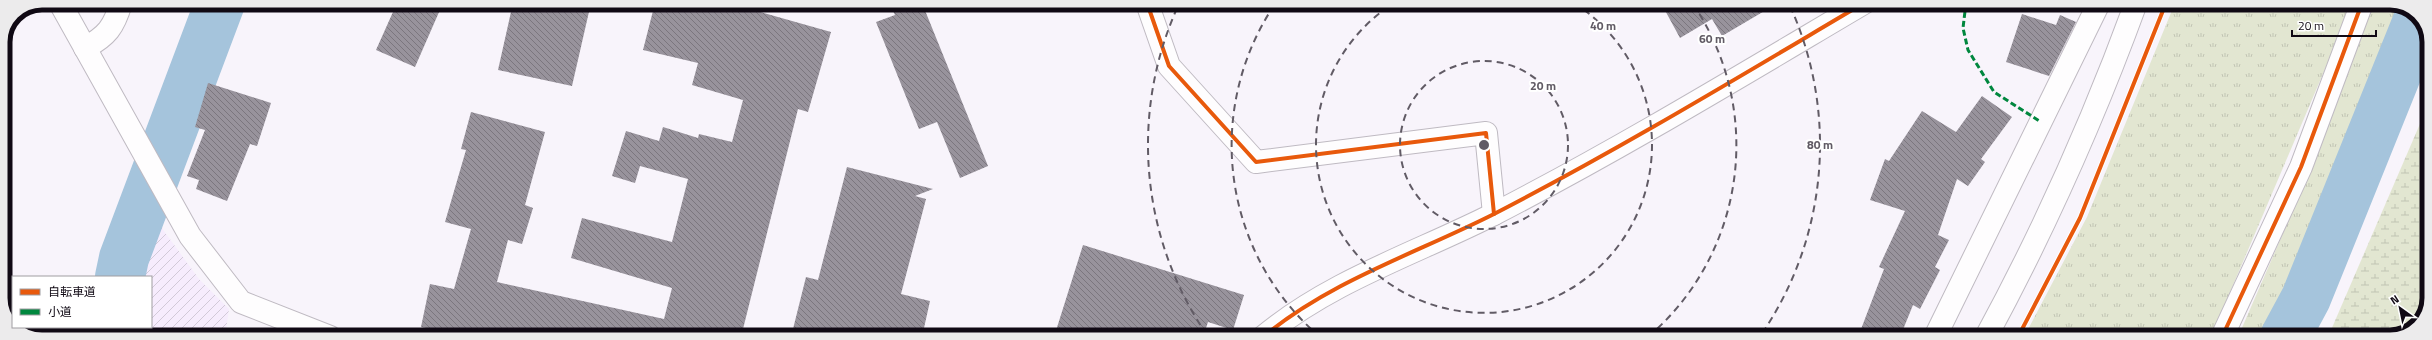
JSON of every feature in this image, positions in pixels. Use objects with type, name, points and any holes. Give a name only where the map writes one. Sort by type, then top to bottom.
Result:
[{"type":"street","points":[[64,10],[190,236],[241,302],[312,330]]},
{"type":"street","points":[[85,48],[101,39],[115,23],[119,10]]},
{"type":"street","points":[[1150,10],[1169,66],[1256,162],[1486,133],[1494,214]]},
{"type":"street","points":[[1272,330],[1291,314],[1370,273],[1494,214],[1652,128],[1852,10]]},
{"type":"street","points":[[1938,330],[2096,10]]},
{"type":"street","points":[[1990,330],[2028,259],[2114,62],[2133,10]]},
{"type":"street","points":[[2225,330],[2301,167],[2359,10]]},
{"type":"shaded area","points":[[153,211],[164,231],[199,279],[229,309],[226,330],[124,330],[125,328],[152,328],[152,276],[133,276],[139,246]]},
{"type":"green space","points":[[2172,10],[2347,10],[2331,55],[2214,330],[2028,330],[2087,217]]},
{"type":"green space","points":[[2370,10],[2394,10],[2408,15],[2410,17],[2314,267],[2282,330],[2241,330],[2297,201]]},
{"type":"green space","points":[[2422,119],[2422,302],[2419,312],[2406,326],[2396,329],[2331,330]]},
{"type":"building","points":[[394,10],[440,10],[415,67],[376,50]]},
{"type":"building","points":[[511,10],[589,10],[572,86],[498,70]]},
{"type":"building","points":[[653,10],[754,10],[831,32],[808,112],[798,109],[743,330],[436,330],[421,327],[430,284],[454,289],[471,229],[445,222],[466,150],[461,149],[471,112],[545,132],[525,205],[533,208],[522,244],[508,240],[497,282],[664,319],[672,288],[571,258],[582,218],[672,242],[688,179],[640,166],[635,183],[612,176],[626,131],[659,141],[663,127],[698,138],[699,134],[732,142],[743,100],[692,85],[698,63],[643,50]]},
{"type":"building","points":[[892,10],[925,10],[988,166],[960,178],[937,122],[919,129],[876,22],[895,15]]},
{"type":"building","points":[[1665,10],[1766,10],[1722,36],[1712,19],[1680,38]]},
{"type":"building","points":[[2022,14],[2056,25],[2060,15],[2076,22],[2049,76],[2006,62]]},
{"type":"building","points":[[208,83],[271,103],[257,146],[250,144],[227,201],[196,189],[199,180],[187,176],[205,130],[195,127]]},
{"type":"building","points":[[1982,96],[2012,117],[1981,159],[1985,162],[1968,186],[1957,179],[1938,235],[1949,240],[1935,267],[1940,270],[1920,309],[1913,305],[1903,330],[1861,330],[1884,269],[1879,267],[1905,211],[1870,200],[1885,159],[1889,161],[1922,111],[1956,132]]},
{"type":"building","points":[[847,167],[933,189],[915,196],[926,199],[901,294],[930,301],[924,330],[793,330],[806,277],[818,280]]},
{"type":"building","points":[[1083,245],[1244,295],[1233,330],[1208,322],[1205,330],[1056,330]]},
{"type":"waterway","points":[[103,276],[108,247],[196,10]]},
{"type":"waterway","points":[[120,276],[124,258],[217,10]]},
{"type":"waterway","points":[[2289,330],[2306,298],[2417,24]]},
{"type":"marked path","points":[[1965,10],[1963,28],[1968,50],[1994,92],[2041,122]]},
{"type":"cycle path","points":[[1149,10],[1169,66],[1256,162],[1486,133],[1494,214]]},
{"type":"cycle path","points":[[1272,330],[1289,317],[1345,284],[1494,214],[1588,164],[1852,10]]},
{"type":"cycle path","points":[[2022,330],[2080,218],[2163,10]]},
{"type":"cycle path","points":[[2225,330],[2301,167],[2359,10]]}]
